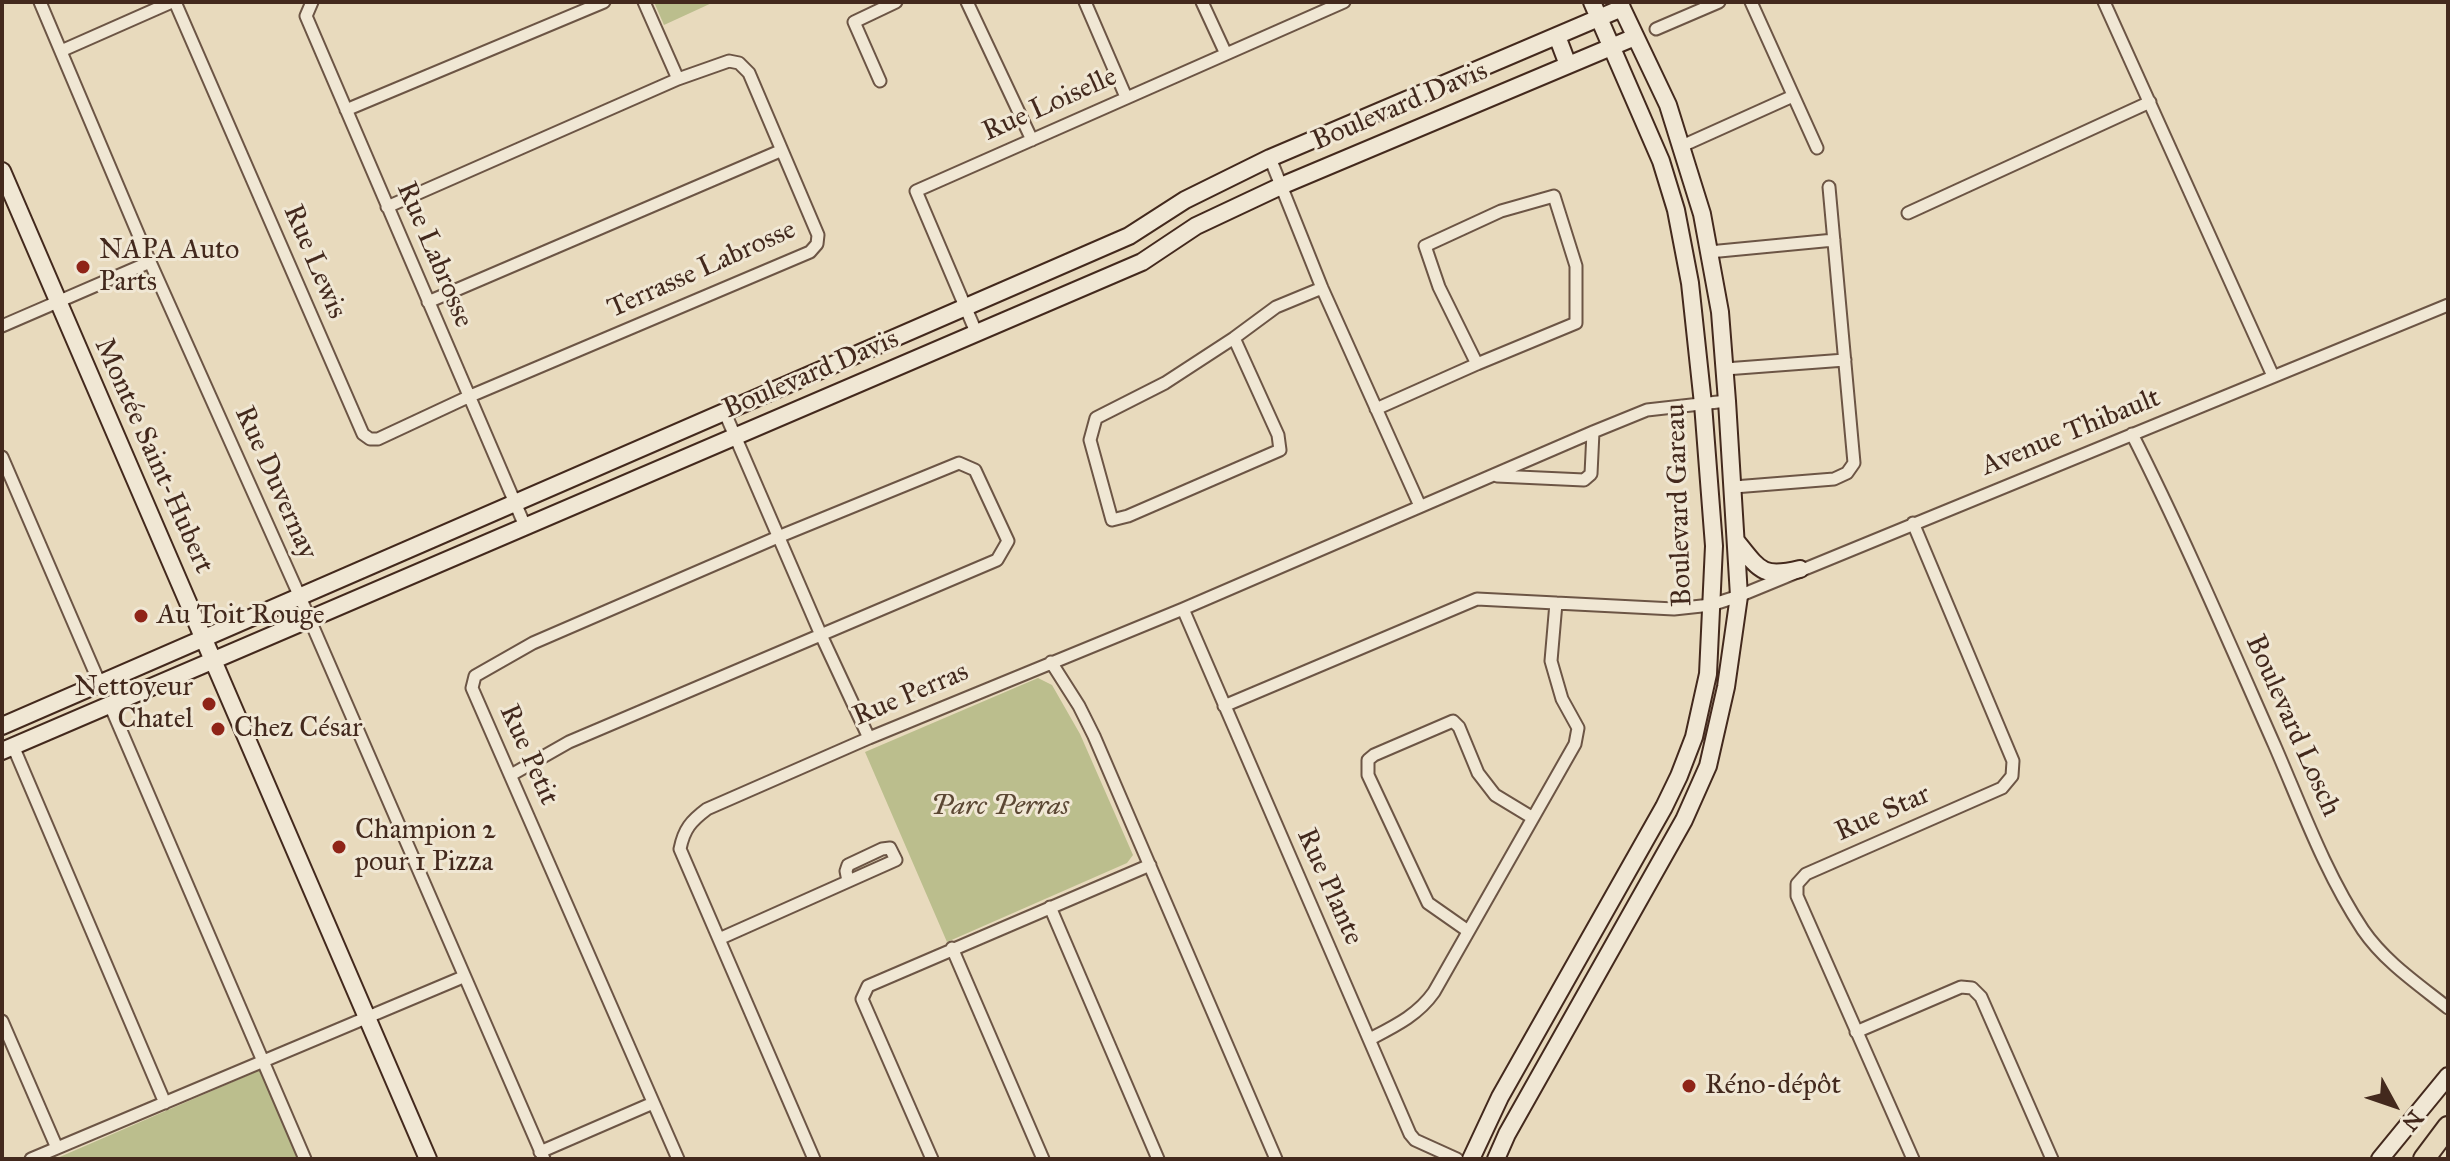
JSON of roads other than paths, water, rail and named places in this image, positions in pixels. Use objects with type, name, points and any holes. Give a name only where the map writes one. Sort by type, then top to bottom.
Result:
[{"type":"highway","points":[[2417,1159],[2446,1130]]},
{"type":"highway","points":[[2424,1159],[2446,1130]]},
{"type":"street","name":"Rue Duvernay","points":[[40,2],[150,262],[310,619],[542,1155]]},
{"type":"street","points":[[61,51],[174,2]]},
{"type":"street","name":"Rue Lewis","points":[[174,2],[363,434],[370,439],[378,439],[468,397]]},
{"type":"street","name":"Rue Labrosse","points":[[312,2],[306,16],[525,526]]},
{"type":"street","points":[[346,110],[604,2]]},
{"type":"street","points":[[644,2],[678,79]]},
{"type":"street","points":[[880,81],[854,22],[896,2]]},
{"type":"street","points":[[967,2],[1032,140]]},
{"type":"street","points":[[1085,2],[1126,97]]},
{"type":"street","points":[[1202,2],[1226,54]]},
{"type":"street","name":"Rue Loiselle","points":[[976,332],[916,191],[1344,2]]},
{"type":"street","name":"Boulevard Gareau","points":[[1471,1159],[1500,1097],[1664,807],[1694,737],[1708,674],[1714,546],[1690,283],[1676,210],[1661,161],[1592,2]]},
{"type":"street","points":[[1656,29],[1719,2]]},
{"type":"street","points":[[1751,2],[1817,148]]},
{"type":"street","points":[[2104,2],[2273,376]]},
{"type":"street","name":"Boulevard Gareau","points":[[1496,1159],[1507,1134],[1684,820],[1708,766],[1726,687],[1739,596],[1720,312],[1702,214],[1668,105],[1620,5]]},
{"type":"street","name":"Boulevard Davis","points":[[3,723],[204,640],[965,309],[1129,236],[1185,200],[1270,158],[1599,18],[1620,5]]},
{"type":"street","points":[[1557,36],[1568,65]]},
{"type":"street","name":"Boulevard Davis","points":[[8,749],[1142,262],[1196,226],[1281,186],[1635,37]]},
{"type":"street","name":"Terrasse Labrosse","points":[[387,207],[678,79],[729,61],[739,63],[749,73],[818,235],[817,244],[810,252],[468,397]]},
{"type":"street","points":[[1682,146],[1793,96]]},
{"type":"street","points":[[1908,213],[2150,102]]},
{"type":"street","points":[[428,302],[780,151]]},
{"type":"street","points":[[1270,158],[1322,288],[1420,506]]},
{"type":"street","name":"Montée Saint-Hubert","points":[[2,171],[428,1159]]},
{"type":"street","points":[[1734,487],[1834,479],[1847,473],[1854,463],[1829,187]]},
{"type":"street","points":[[1376,409],[1576,323],[1576,266],[1554,196],[1501,211],[1425,246],[1439,287],[1477,364]]},
{"type":"street","points":[[1709,252],[1834,240]]},
{"type":"street","points":[[2,326],[150,262]]},
{"type":"street","points":[[1234,338],[1278,435],[1280,450],[1140,511],[1112,520],[1090,440],[1096,418],[1165,383],[1276,307],[1322,288]]},
{"type":"street","name":"Avenue Thibault","points":[[1224,706],[1477,599],[1674,609],[1711,605],[1739,596],[2448,305]]},
{"type":"street","points":[[1725,369],[1845,360]]},
{"type":"street","name":"Rue Perras","points":[[814,1159],[680,849],[683,834],[692,820],[707,809],[869,738],[1183,609],[1647,410],[1727,401]]},
{"type":"street","points":[[725,413],[869,738]]},
{"type":"street","name":"Rue Perras","points":[[1493,475],[1584,480],[1591,474],[1593,432]]},
{"type":"street","name":"Boulevard Losch","points":[[2132,434],[2333,878],[2364,932],[2393,964],[2448,1008]]},
{"type":"street","points":[[2,457],[100,684]]},
{"type":"street","points":[[511,775],[569,742],[997,560],[1008,541],[975,470],[959,463],[778,537]]},
{"type":"street","name":"Rue Star","points":[[1913,523],[2013,761],[2012,776],[2002,788],[1806,874],[1797,884],[1797,896],[1913,1159]]},
{"type":"street","name":"Rue Petit","points":[[678,1159],[472,688],[475,676],[533,643],[778,537]]},
{"type":"street","points":[[1737,542],[1754,563],[1770,573],[1800,569]]},
{"type":"street","points":[[1370,1039],[1404,1022],[1423,1007],[1434,992],[1575,744],[1578,728],[1562,699],[1551,661],[1556,603]]},
{"type":"street","name":"Rue Plante","points":[[1183,609],[1410,1134],[1415,1140],[1457,1159]]},
{"type":"street","points":[[1051,662],[1094,736],[1276,1159]]},
{"type":"street","points":[[124,674],[134,694]]},
{"type":"street","points":[[110,705],[305,1159]]},
{"type":"street","points":[[1468,931],[1428,903],[1368,775],[1368,760],[1453,721],[1459,727],[1478,773],[1495,795],[1533,818]]},
{"type":"street","points":[[8,749],[165,1103]]},
{"type":"street","points":[[932,1159],[862,999],[868,986],[1150,865]]},
{"type":"street","points":[[719,939],[848,881]]},
{"type":"street","points":[[1050,907],[1158,1159]]},
{"type":"street","points":[[952,948],[1043,1159]]},
{"type":"street","points":[[31,1159],[463,977]]},
{"type":"street","points":[[1856,1032],[1961,987],[1972,988],[1981,997],[2052,1159]]},
{"type":"street","points":[[2,1021],[57,1148]]},
{"type":"street","points":[[2380,1159],[2448,1076]]},
{"type":"street","points":[[542,1155],[653,1103]]},
{"type":"place","name":"NAPA Auto Parts","points":[[83,267]]},
{"type":"place","name":"Au Toit Rouge","points":[[141,616]]},
{"type":"place","name":"Nettoyeur Chatel","points":[[209,704]]},
{"type":"place","name":"Chez César","points":[[218,729]]},
{"type":"place","name":"Champion 2 pour 1 Pizza","points":[[339,847]]},
{"type":"place","name":"Réno-dépôt","points":[[1689,1086]]},
{"type":"park label","name":"Parc Perras","points":[[1000,807]]}]
